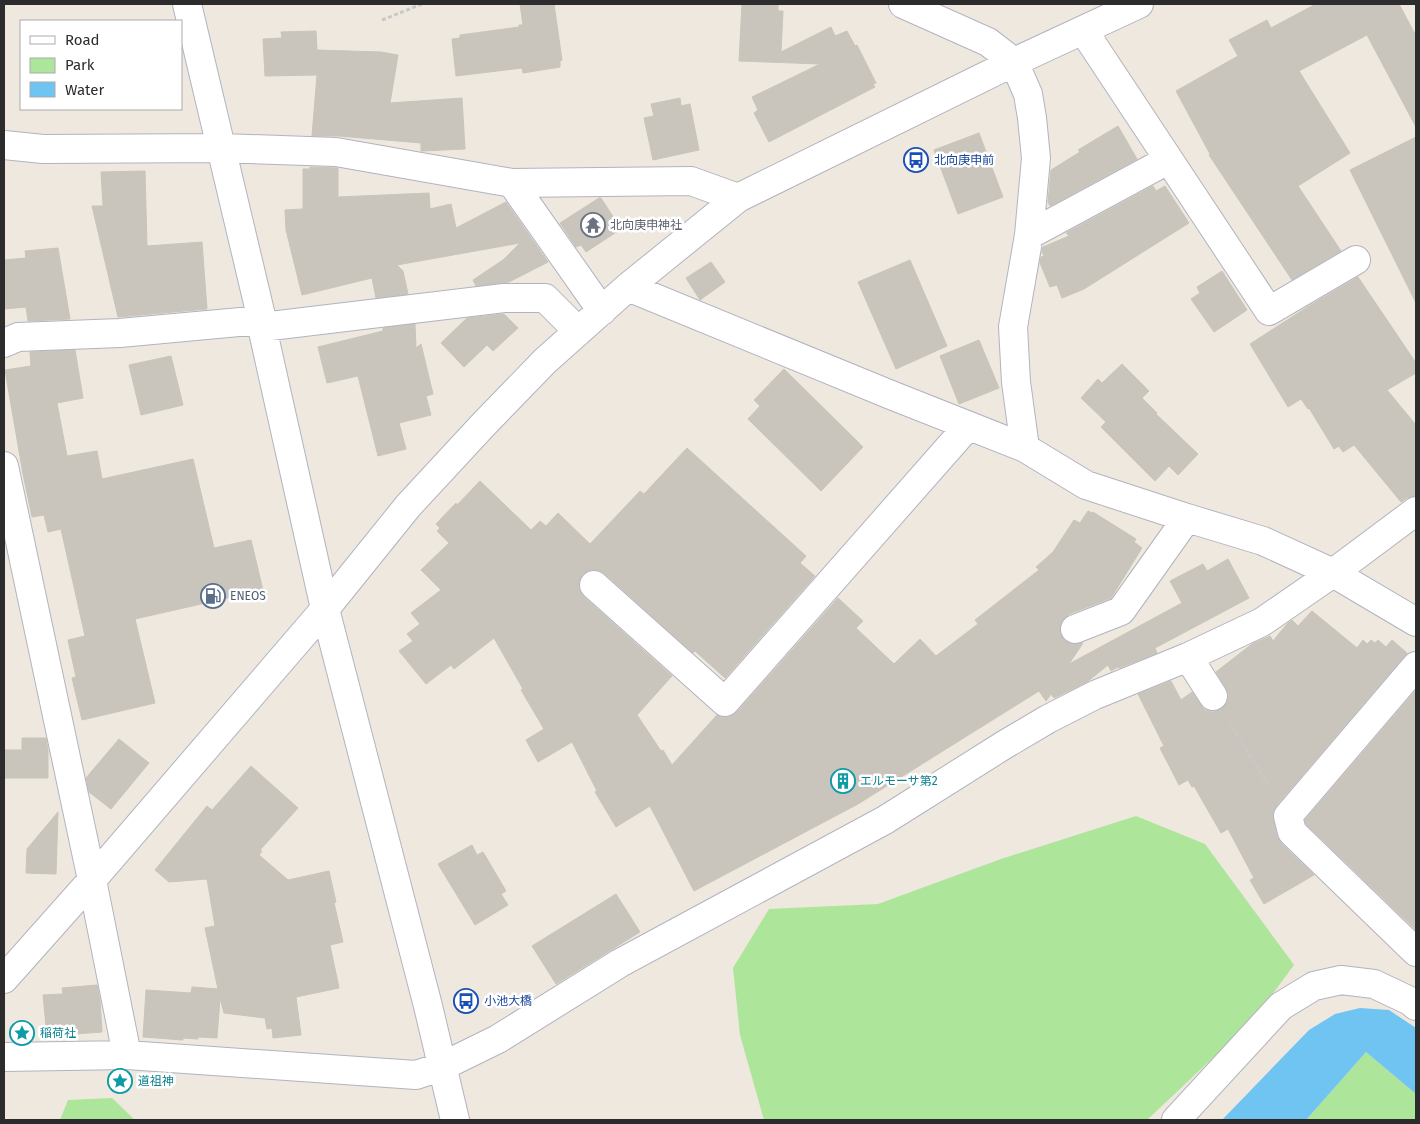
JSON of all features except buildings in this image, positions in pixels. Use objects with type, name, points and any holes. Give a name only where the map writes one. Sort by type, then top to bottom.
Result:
[{"type":"street","points":[[188,4],[262,323],[325,609],[443,1066],[455,1120]]},
{"type":"street","points":[[903,4],[988,42],[1014,62],[1028,94],[1036,158],[1029,235],[1013,327],[1016,382],[1025,448]]},
{"type":"street","points":[[4,979],[92,880],[325,609],[408,506],[538,368],[628,287],[738,198],[1014,62],[1139,4]]},
{"type":"street","points":[[1084,30],[1269,311],[1356,260]]},
{"type":"street","points":[[4,145],[43,148],[219,137],[336,152],[512,184],[691,181],[738,198]]},
{"type":"street","points":[[1029,235],[1168,160]]},
{"type":"street","points":[[512,184],[602,311]]},
{"type":"street","points":[[628,287],[891,396],[1025,448],[1086,485],[1187,518],[1263,540],[1333,573],[1416,622]]},
{"type":"street","points":[[4,344],[18,337],[120,333],[262,323],[504,298],[545,298],[578,331]]},
{"type":"street","points":[[594,585],[725,702],[968,426]]},
{"type":"street","points":[[4,466],[92,880],[127,1055]]},
{"type":"street","points":[[4,1057],[127,1055],[416,1075],[443,1066],[498,1039],[620,963],[885,820],[1048,719],[1095,696],[1188,657],[1262,622],[1333,573],[1416,511]]},
{"type":"street","points":[[1075,629],[1121,611],[1187,518]]},
{"type":"street","points":[[1188,657],[1213,696]]},
{"type":"street","points":[[1415,947],[1292,832],[1288,816],[1416,666]]},
{"type":"street","points":[[1176,1120],[1281,1006],[1314,986],[1341,980],[1374,984],[1410,1001],[1416,1006]]},
{"type":"path","points":[[382,20],[422,4]]},
{"type":"path","points":[[1213,696],[1288,816]]},
{"type":"green space","points":[[1136,816],[1205,844],[1294,965],[1255,1018],[1147,1120],[764,1120],[740,1035],[733,968],[769,909],[878,904],[1001,859]]},
{"type":"green space","points":[[1366,1052],[1416,1094],[1416,1120],[1306,1120]]},
{"type":"green space","points":[[112,1098],[135,1120],[60,1120],[68,1100]]},
{"type":"water","points":[[1360,1008],[1389,1010],[1416,1028],[1416,1094],[1366,1052],[1306,1120],[1222,1120],[1309,1030],[1335,1014]]},
{"type":"place","name":"北向庚申前","points":[[916,160]]},
{"type":"place","name":"北向庚申神社","points":[[593,225]]},
{"type":"place","name":"ENEOS","points":[[213,596]]},
{"type":"place","name":"エルモーサ第2","points":[[843,781]]},
{"type":"place","name":"小池大橋","points":[[466,1001]]},
{"type":"place","name":"稲荷社","points":[[22,1033]]},
{"type":"place","name":"道祖神","points":[[120,1081]]}]
